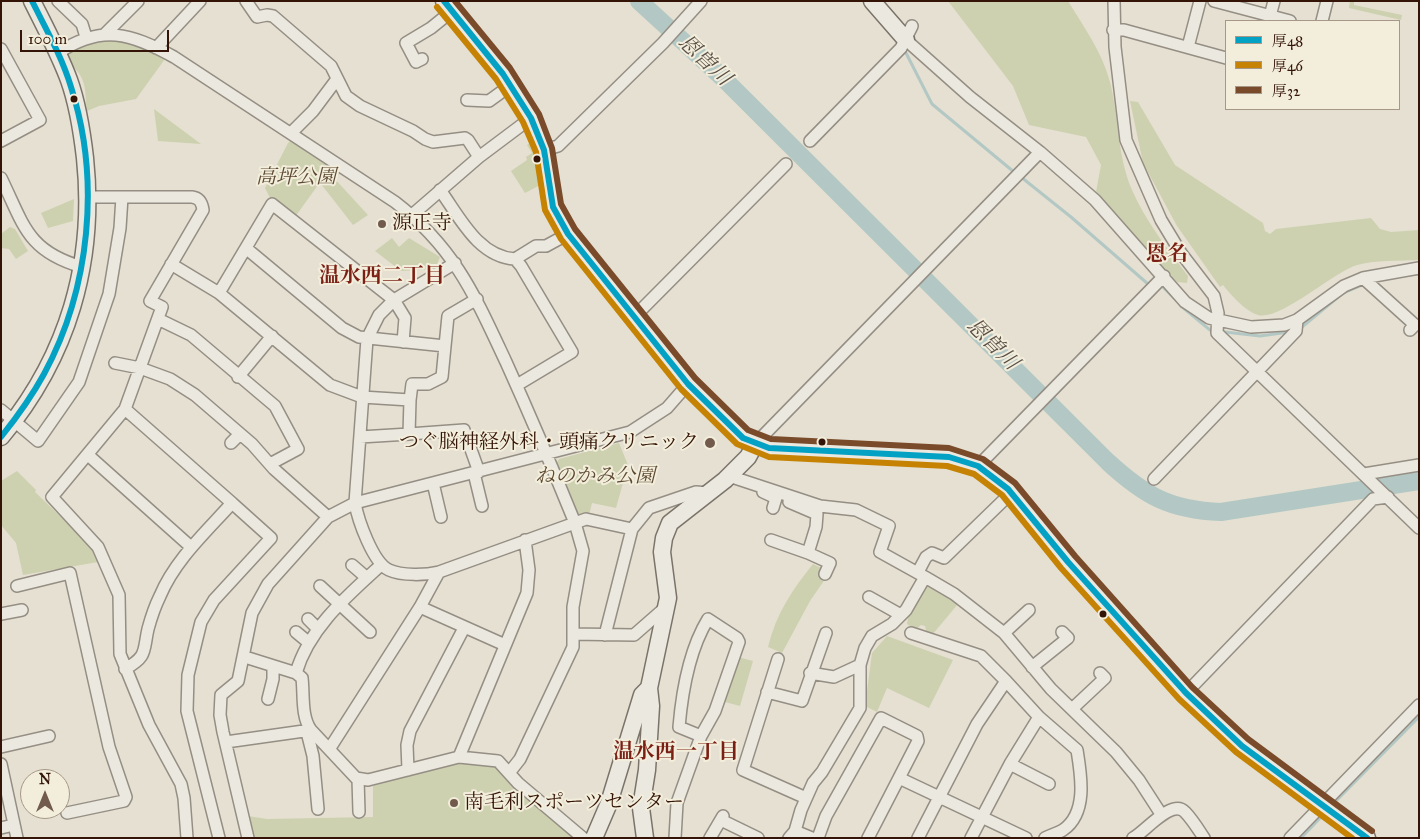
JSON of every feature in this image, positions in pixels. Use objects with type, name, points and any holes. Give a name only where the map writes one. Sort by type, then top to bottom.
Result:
[{"type":"street","points":[[1,437],[14,422],[42,378],[59,344],[72,312],[86,250],[88,197],[82,130],[70,82],[32,1]]},
{"type":"street","points":[[58,1],[82,24],[86,37]]},
{"type":"street","points":[[104,35],[138,1]]},
{"type":"street","points":[[156,48],[200,1]]},
{"type":"street","points":[[246,1],[257,17],[273,16],[315,51],[331,66],[346,96],[360,106],[433,142],[465,138],[479,157]]},
{"type":"street","points":[[544,150],[558,146],[663,43],[701,1]]},
{"type":"street","points":[[872,1],[909,33],[970,97],[1040,152],[1095,200],[1195,310],[1218,321],[1258,328],[1297,320],[1344,286],[1362,278],[1419,268]]},
{"type":"street","points":[[1114,1],[1114,30],[1120,99],[1129,149],[1161,220],[1181,253],[1214,296],[1218,321],[1217,334],[1366,475],[1419,528]]},
{"type":"street","points":[[1188,47],[1200,1]]},
{"type":"street","points":[[1214,1],[1229,3],[1286,20]]},
{"type":"street","points":[[1270,16],[1274,1]]},
{"type":"street","points":[[1322,20],[1327,1]]},
{"type":"street","points":[[416,62],[406,43],[432,28],[450,5],[511,85],[531,118],[544,150],[553,208],[568,234],[688,384],[743,438],[754,444],[769,448],[949,457],[978,466],[1011,493],[1068,562],[1186,693],[1242,746],[1367,838]]},
{"type":"street","points":[[1114,30],[1124,30],[1225,58]]},
{"type":"street","points":[[810,141],[909,33]]},
{"type":"street","points":[[58,53],[86,37],[104,35],[124,36],[156,48],[291,133],[412,215],[455,263],[477,299],[499,360],[517,385],[575,523],[582,551],[573,607],[574,634],[572,650],[520,759],[509,773]]},
{"type":"street","points":[[1,49],[5,64],[40,120],[1,141]]},
{"type":"street","points":[[291,133],[313,111],[337,79]]},
{"type":"street","points":[[467,100],[489,102],[511,85]]},
{"type":"street","points":[[412,215],[479,157],[531,118]]},
{"type":"street","points":[[645,838],[641,808],[647,770],[652,706],[649,688],[668,598],[662,552],[664,538],[670,523],[709,494],[748,458],[754,444],[1040,152]]},
{"type":"street","points":[[634,318],[786,164]]},
{"type":"street","points":[[1,178],[29,235],[49,254],[82,267]]},
{"type":"street","points":[[440,190],[478,243],[504,259],[515,260],[536,246],[546,246],[568,234]]},
{"type":"street","points":[[88,197],[192,197],[197,198],[202,203],[202,210],[150,301],[162,306],[125,409],[52,499],[98,548],[119,595],[119,644],[125,669],[149,725],[180,784],[184,798],[186,838]]},
{"type":"street","points":[[1,410],[38,442],[79,382],[109,294],[118,249],[122,197]]},
{"type":"street","points":[[219,292],[247,249],[272,204],[394,300],[404,318],[403,342]]},
{"type":"street","points":[[118,249],[130,251]]},
{"type":"street","points":[[247,249],[342,328],[359,337],[445,346]]},
{"type":"street","points":[[515,260],[521,266],[572,352],[517,385]]},
{"type":"street","points":[[455,263],[394,300],[379,315],[367,339],[355,503],[358,521],[382,565],[390,571],[398,573],[430,574],[439,572],[586,519],[632,529]]},
{"type":"street","points":[[171,264],[219,292],[330,385],[362,397],[410,400]]},
{"type":"street","points":[[978,466],[1164,276]]},
{"type":"street","points":[[1362,278],[1415,326]]},
{"type":"street","points":[[409,434],[412,384],[428,384],[448,376],[445,346],[448,316],[477,299]]},
{"type":"street","points":[[158,319],[191,335],[238,377],[275,406],[298,449],[270,464]]},
{"type":"street","points":[[1154,479],[1296,331],[1297,320]]},
{"type":"street","points":[[238,377],[272,336]]},
{"type":"street","points":[[114,362],[140,368],[170,379],[195,395],[240,434],[328,517]]},
{"type":"street","points":[[248,838],[220,715],[221,695],[238,681],[256,604],[268,584],[328,517],[355,503],[547,455],[630,432],[667,408],[688,384]]},
{"type":"street","points":[[125,409],[271,538],[214,600],[201,622],[188,675],[187,711],[219,838]]},
{"type":"street","points":[[360,437],[464,430],[476,472],[482,506]]},
{"type":"street","points":[[231,443],[240,434]]},
{"type":"street","points":[[88,455],[190,547]]},
{"type":"street","points":[[1366,475],[1413,466],[1419,456]]},
{"type":"street","points":[[729,476],[824,507],[856,510],[889,526],[880,552],[922,574],[954,594],[1004,633],[1058,696],[1116,752],[1139,780],[1161,814]]},
{"type":"street","points":[[749,481],[752,487],[776,498],[773,508]]},
{"type":"street","points":[[433,483],[441,517]]},
{"type":"street","points":[[604,635],[632,529],[649,508],[696,492],[709,494]]},
{"type":"street","points":[[812,838],[792,834],[806,798],[860,708],[860,665],[864,648],[872,636],[892,624],[901,615],[922,574],[926,557],[932,553],[944,558],[1011,493]]},
{"type":"street","points":[[788,494],[786,501],[817,514],[816,527],[808,553]]},
{"type":"street","points":[[1186,693],[1373,499],[1386,495]]},
{"type":"street","points":[[125,669],[142,657],[147,647],[148,630],[160,595],[190,547],[232,502]]},
{"type":"street","points":[[459,757],[527,593],[529,570],[525,540]]},
{"type":"street","points":[[771,540],[786,542],[830,563],[825,574]]},
{"type":"street","points":[[296,673],[308,642],[318,629],[382,565]]},
{"type":"street","points":[[352,566],[367,578]]},
{"type":"street","points":[[330,748],[420,607],[439,572]]},
{"type":"street","points":[[17,586],[70,573],[109,747],[126,797],[124,801],[70,812]]},
{"type":"street","points":[[320,586],[365,631]]},
{"type":"street","points":[[869,596],[901,615]]},
{"type":"street","points":[[420,607],[505,645]]},
{"type":"street","points":[[574,634],[634,635],[666,607]]},
{"type":"street","points":[[1,614],[22,610]]},
{"type":"street","points":[[1004,633],[1029,610]]},
{"type":"street","points":[[675,838],[677,803],[701,736],[715,711],[739,642],[737,638],[708,619],[702,629],[682,694],[679,728],[701,736]]},
{"type":"street","points":[[308,620],[318,629]]},
{"type":"street","points":[[408,770],[407,745],[410,731],[464,628]]},
{"type":"street","points":[[296,632],[308,642]]},
{"type":"street","points":[[767,692],[802,700],[810,673],[826,633]]},
{"type":"street","points":[[911,633],[981,656],[1039,717],[1077,750],[1082,780],[1078,811],[1064,830],[1045,838]]},
{"type":"street","points":[[1032,667],[1068,638]]},
{"type":"street","points":[[245,657],[273,668],[296,673],[302,678],[304,713],[313,756],[318,809]]},
{"type":"street","points":[[778,659],[743,770],[806,798]]},
{"type":"street","points":[[810,673],[834,677],[860,665]]},
{"type":"street","points":[[268,699],[273,679],[273,668]]},
{"type":"street","points":[[1072,708],[1105,679]]},
{"type":"street","points":[[918,838],[977,724],[1006,681]]},
{"type":"street","points":[[594,838],[609,803],[642,695],[649,688]]},
{"type":"street","points":[[1290,838],[1419,705]]},
{"type":"street","points":[[971,838],[1010,764],[1039,717]]},
{"type":"street","points":[[818,838],[826,816],[881,718],[917,736],[918,741],[868,838]]},
{"type":"street","points":[[226,742],[309,731],[330,748],[358,779],[359,812]]},
{"type":"street","points":[[1,747],[49,736]]},
{"type":"street","points":[[358,779],[372,780],[459,757],[498,761],[518,783],[583,838]]},
{"type":"street","points":[[1010,764],[1044,784]]},
{"type":"street","points":[[2,771],[17,838]]},
{"type":"street","points":[[899,778],[1026,838]]},
{"type":"street","points":[[1133,838],[1140,834],[1161,814],[1178,808],[1184,810],[1204,838]]},
{"type":"street","points":[[710,838],[722,818],[758,838]]},
{"type":"street","points":[[1,828],[14,825]]},
{"type":"green space","points":[[948,1],[1068,1],[1092,40],[1107,71],[1113,96],[1121,150],[1132,190],[1150,224],[1188,276],[1187,283],[1177,282],[1152,258],[1096,192],[1101,165],[1086,137],[1029,125],[1013,86]]},
{"type":"green space","points":[[1350,1],[1354,1],[1354,5],[1402,15],[1401,20],[1349,8]]},
{"type":"green space","points":[[111,39],[140,45],[165,59],[136,99],[99,106],[87,111],[84,84],[80,75],[67,58],[68,50],[83,44]]},
{"type":"green space","points":[[1130,101],[1138,102],[1175,165],[1263,223],[1265,231],[1270,234],[1276,229],[1371,218],[1380,229],[1391,232],[1419,230],[1419,260],[1379,261],[1357,265],[1279,311],[1268,315],[1253,313],[1239,302],[1223,285],[1220,287],[1177,226],[1143,163]]},
{"type":"green space","points":[[154,109],[201,144],[158,141]]},
{"type":"green space","points":[[531,129],[544,183],[525,193],[511,171],[527,160],[526,157],[532,153],[527,145],[532,141],[526,131]]},
{"type":"green space","name":"高坪公園","points":[[292,140],[310,151],[307,155],[312,151],[342,172],[334,178],[368,215],[353,225],[321,184],[328,174],[313,160],[326,174],[295,217],[270,198],[265,188],[288,143]]},
{"type":"green space","points":[[74,199],[73,221],[48,228],[41,213]]},
{"type":"green space","points":[[10,227],[15,229],[28,251],[16,259],[9,249],[1,248],[1,234]]},
{"type":"green space","points":[[392,238],[399,247],[409,238],[440,257],[435,269],[401,271],[375,251]]},
{"type":"green space","name":"ねのかみ公園","points":[[619,443],[628,465],[616,508],[592,503],[589,515],[576,516],[555,465],[559,459]]},
{"type":"green space","points":[[17,471],[36,490],[35,492],[90,545],[98,562],[23,575],[16,543],[1,525],[1,481]]},
{"type":"green space","points":[[813,564],[830,572],[810,601],[782,653],[768,647],[780,613],[798,583]]},
{"type":"green space","points":[[931,586],[958,604],[932,635],[927,634],[925,626],[921,625],[915,630],[907,624],[909,613],[927,587]]},
{"type":"green space","points":[[887,636],[953,660],[929,708],[887,688],[877,712],[865,706],[872,653]]},
{"type":"green space","points":[[738,657],[753,661],[740,706],[725,702]]},
{"type":"green space","name":"南毛利スポーツセンター","points":[[456,762],[498,767],[518,790],[577,838],[254,838],[248,816],[267,819],[373,817],[373,786]]},
{"type":"waterway","name":"恩曽川","points":[[639,1],[722,77],[1108,462],[1134,484],[1159,499],[1173,504],[1203,511],[1221,512],[1419,481]]},
{"type":"waterway","points":[[904,49],[932,104],[1014,172]]},
{"type":"waterway","points":[[1021,177],[1071,217],[1148,284]]},
{"type":"waterway","points":[[1409,275],[1419,274]]},
{"type":"waterway","points":[[1302,327],[1343,293],[1364,284]]},
{"type":"waterway","points":[[1163,287],[1175,299]]},
{"type":"waterway","points":[[1181,306],[1210,330]]},
{"type":"waterway","points":[[1225,332],[1260,336],[1289,332]]},
{"type":"waterway","points":[[1335,802],[1419,717]]},
{"type":"waterway","points":[[1301,838],[1324,814]]},
{"type":"transit line","name":"厚48","points":[[1,437],[44,374],[60,341],[72,306],[81,270],[86,233],[88,196],[86,159],[80,123],[63,65],[32,1]]},
{"type":"transit line","name":"厚48","points":[[444,1],[503,74],[531,118],[544,150],[553,207],[568,234],[688,384],[743,438],[769,448],[949,457],[978,466],[1008,489],[1068,562],[1186,693],[1242,746],[1367,838]]},
{"type":"transit line","name":"厚32","points":[[455,1],[510,68],[539,114],[552,148],[561,204],[575,229],[695,378],[748,430],[771,439],[949,448],[983,459],[1015,483],[1075,556],[1192,687],[1248,739],[1372,831]]},
{"type":"transit line","name":"厚46","points":[[437,7],[496,79],[523,122],[536,152],[545,210],[561,239],[681,389],[737,444],[769,457],[947,466],[974,474],[1002,495],[1061,568],[1179,699],[1236,752],[1352,838]]},
{"type":"place","name":"源正寺","points":[[382,224]]},
{"type":"place","name":"つぐ脳神経外科・頭痛クリニック","points":[[710,443]]},
{"type":"place","name":"南毛利スポーツセンター","points":[[454,803]]},
{"type":"district","name":"恩名","points":[[1167,255]]},
{"type":"district","name":"温水西二丁目","points":[[382,277]]},
{"type":"district","name":"温水西一丁目","points":[[676,753]]}]
